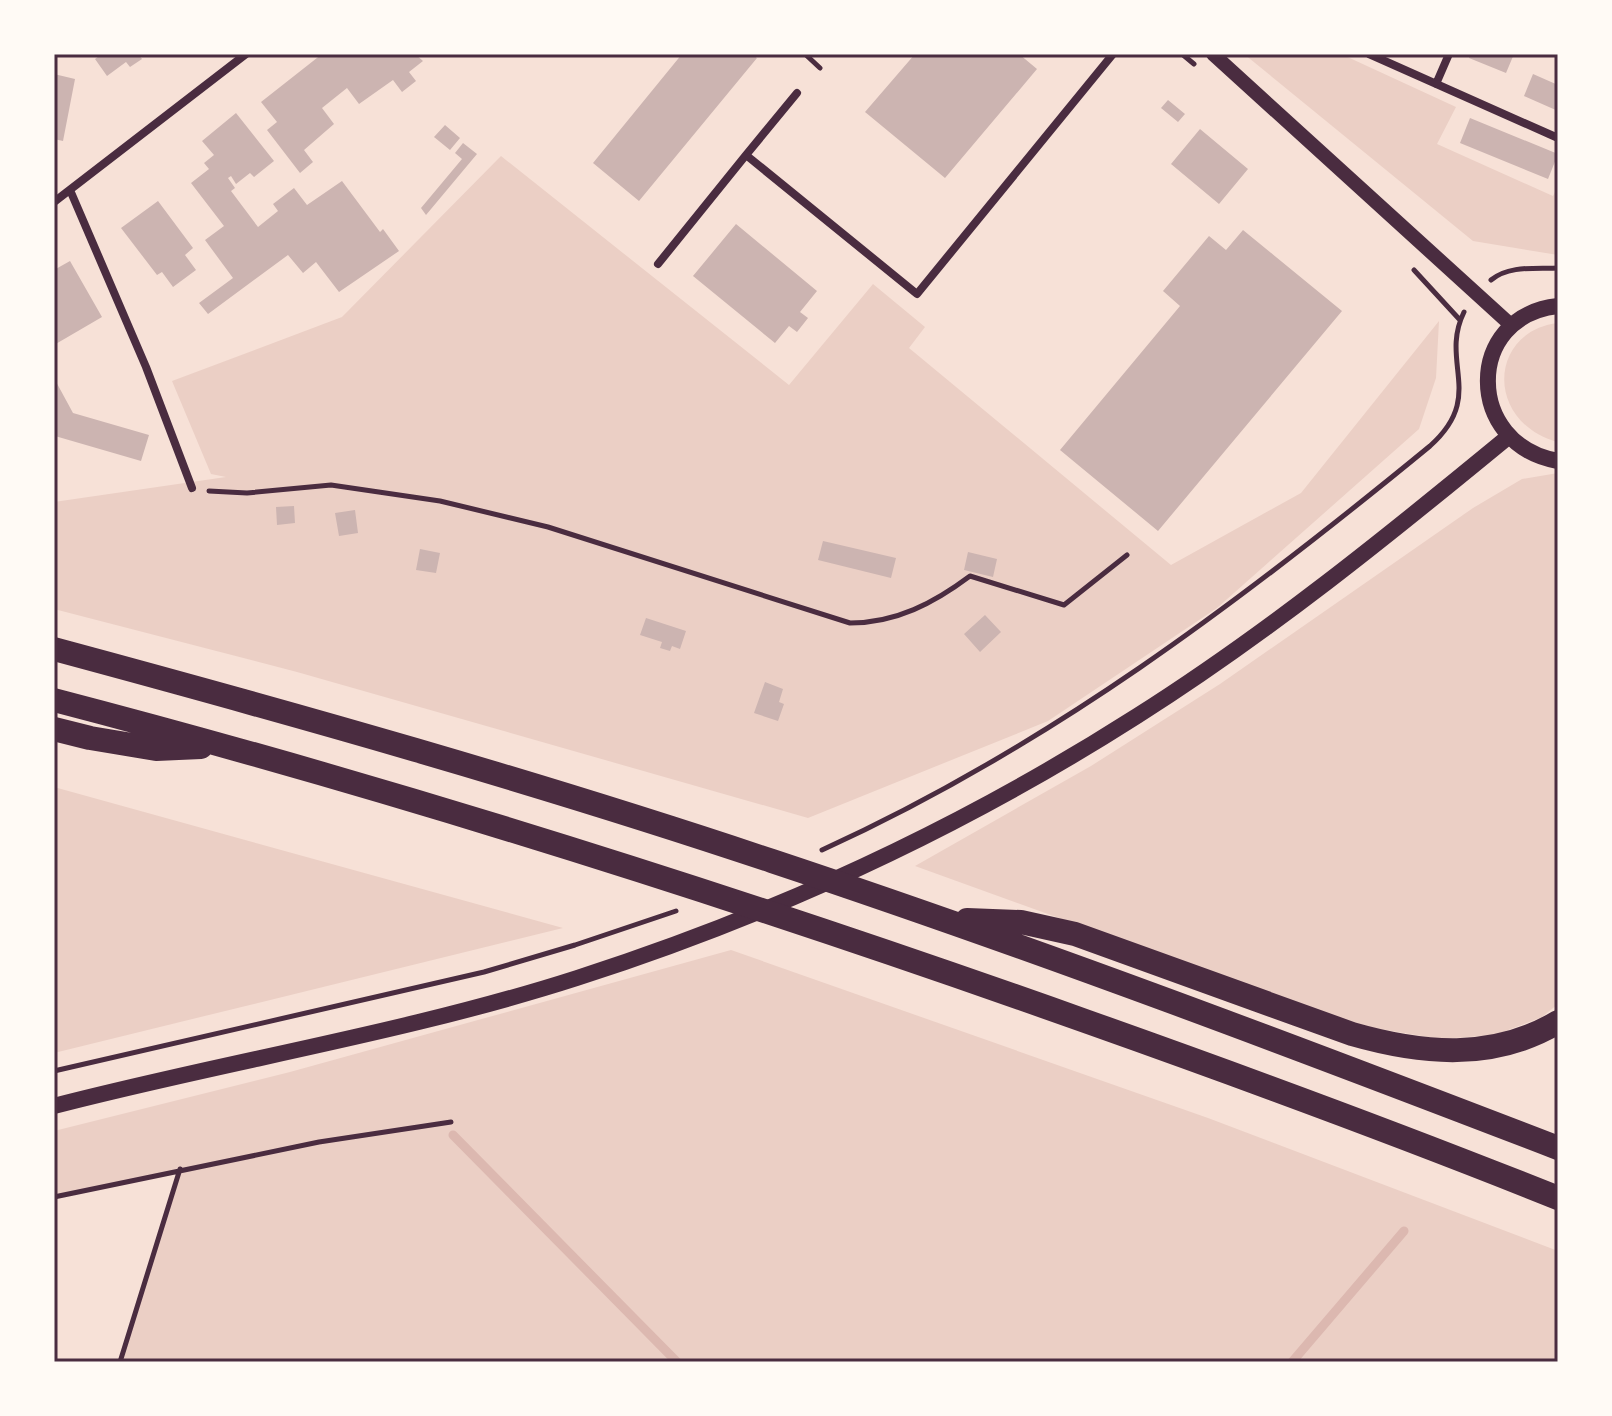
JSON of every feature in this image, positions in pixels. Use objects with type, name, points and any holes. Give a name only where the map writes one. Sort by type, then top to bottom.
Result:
[{"type":"highway","points":[[54,649],[649,821],[951,921],[1558,1148]]},
{"type":"highway","points":[[54,700],[575,850],[948,972],[1335,1112],[1558,1198]]},
{"type":"highway","points":[[54,729],[156,749],[223,747]]},
{"type":"highway","points":[[951,921],[1021,922],[1075,934],[1352,1034],[1404,1047],[1482,1050],[1511,1044],[1558,1022]]},
{"type":"main road","points":[[1558,306],[1528,315],[1512,326],[1494,353],[1487,381],[1493,413],[1508,437],[1532,455],[1558,461]]},
{"type":"main road","points":[[54,1106],[497,1001],[610,967],[807,890],[943,826],[1067,760],[1208,669],[1376,544],[1508,437]]},
{"type":"street","points":[[54,202],[246,54]]},
{"type":"street","points":[[746,155],[917,294],[1113,54]]},
{"type":"street","points":[[1213,54],[1512,326]]},
{"type":"street","points":[[1369,54],[1558,138]]},
{"type":"street","points":[[1436,84],[1449,54]]},
{"type":"street","points":[[658,264],[797,93]]},
{"type":"street","points":[[70,190],[146,367],[192,488]]},
{"type":"path","points":[[805,54],[820,68]]},
{"type":"path","points":[[923,801],[1053,727],[1159,655],[1316,539],[1430,446],[1448,426],[1456,409],[1461,382],[1455,347],[1456,333],[1478,293],[1503,272],[1558,268]]},
{"type":"path","points":[[192,488],[233,494],[331,485],[453,503],[548,527],[850,623],[875,622],[909,613],[937,599],[970,576],[1064,605],[1127,555]]},
{"type":"path","points":[[54,1071],[405,992],[575,945]]},
{"type":"path","points":[[54,1197],[181,1168],[319,1142],[451,1122]]},
{"type":"path","points":[[120,1362],[181,1168]]},
{"type":"shaded area","points":[[1244,54],[1341,54],[1456,107],[1437,144],[1553,196],[1558,186],[1558,255],[1473,241]]},
{"type":"shaded area","points":[[501,156],[789,385],[873,284],[925,327],[909,348],[1171,565],[1301,493],[1439,321],[1436,378],[1419,429],[1217,608],[1048,721],[808,818],[297,672],[54,609],[54,502],[226,477],[211,474],[172,381],[342,317]]},
{"type":"shaded area","points":[[1558,323],[1557,442],[1533,431],[1517,416],[1507,397],[1504,378],[1508,359],[1518,342],[1535,330]]},
{"type":"shaded area","points":[[1558,473],[1558,1004],[1542,1017],[1495,1035],[1440,1039],[1356,1025],[915,866],[1091,766],[1220,684],[1473,508],[1522,479]]},
{"type":"shaded area","points":[[54,787],[563,928],[54,1053]]},
{"type":"shaded area","points":[[731,950],[1208,1118],[1558,1251],[1558,1362],[120,1362],[180,1169],[54,1197],[54,1131],[290,1072]]},
{"type":"building","points":[[102,54],[138,54],[142,59],[130,67],[126,62],[107,76],[95,59]]},
{"type":"building","points":[[322,54],[415,54],[423,61],[409,72],[416,81],[402,92],[393,80],[359,104],[347,88],[322,108],[334,124],[304,150],[313,162],[300,173],[267,130],[277,122],[261,102]]},
{"type":"building","points":[[682,54],[752,54],[757,58],[639,201],[593,163]]},
{"type":"building","points":[[915,54],[1019,54],[1037,69],[945,178],[865,112]]},
{"type":"building","points":[[1470,54],[1514,54],[1506,73],[1469,58]]},
{"type":"building","points":[[54,74],[75,79],[63,141],[54,139]]},
{"type":"building","points":[[1533,74],[1558,85],[1558,111],[1524,96]]},
{"type":"building","points":[[1168,100],[1185,114],[1178,122],[1161,108]]},
{"type":"building","points":[[236,113],[274,161],[254,177],[250,173],[236,184],[231,176],[228,178],[235,188],[231,191],[258,227],[278,211],[273,204],[294,188],[307,205],[342,181],[380,232],[383,229],[399,251],[339,292],[316,262],[303,273],[288,255],[208,314],[199,303],[233,278],[205,240],[224,226],[191,183],[209,169],[204,163],[214,155],[202,141]]},
{"type":"building","points":[[1470,118],[1558,154],[1548,179],[1460,143]]},
{"type":"building","points":[[445,125],[460,138],[450,150],[434,137]]},
{"type":"building","points":[[1200,129],[1248,169],[1219,204],[1171,164]]},
{"type":"building","points":[[463,143],[477,154],[426,215],[421,208],[462,159],[455,153]]},
{"type":"building","points":[[158,201],[193,248],[185,255],[196,270],[173,287],[162,272],[157,275],[121,228]]},
{"type":"building","points":[[736,224],[817,291],[800,312],[808,318],[797,332],[789,326],[775,343],[693,276]]},
{"type":"building","points":[[1243,230],[1342,311],[1158,531],[1060,450],[1180,306],[1163,291],[1209,236],[1226,250]]},
{"type":"building","points":[[70,261],[102,317],[54,345],[54,270]]},
{"type":"building","points":[[54,378],[73,413],[149,435],[141,461],[55,436]]},
{"type":"building","points":[[294,506],[295,523],[277,525],[276,507]]},
{"type":"building","points":[[355,510],[358,533],[339,536],[335,513]]},
{"type":"building","points":[[823,541],[896,558],[891,578],[818,560]]},
{"type":"building","points":[[420,549],[440,553],[436,573],[416,570]]},
{"type":"building","points":[[968,552],[997,559],[993,577],[964,570]]},
{"type":"building","points":[[985,615],[1001,632],[980,652],[964,634]]},
{"type":"building","points":[[646,618],[686,631],[680,649],[672,646],[670,651],[660,648],[662,642],[640,635]]},
{"type":"building","points":[[765,682],[783,689],[779,702],[784,704],[778,721],[754,713]]},
{"type":"waterway","points":[[453,1135],[677,1362]]},
{"type":"waterway","points":[[1292,1362],[1404,1231]]}]
